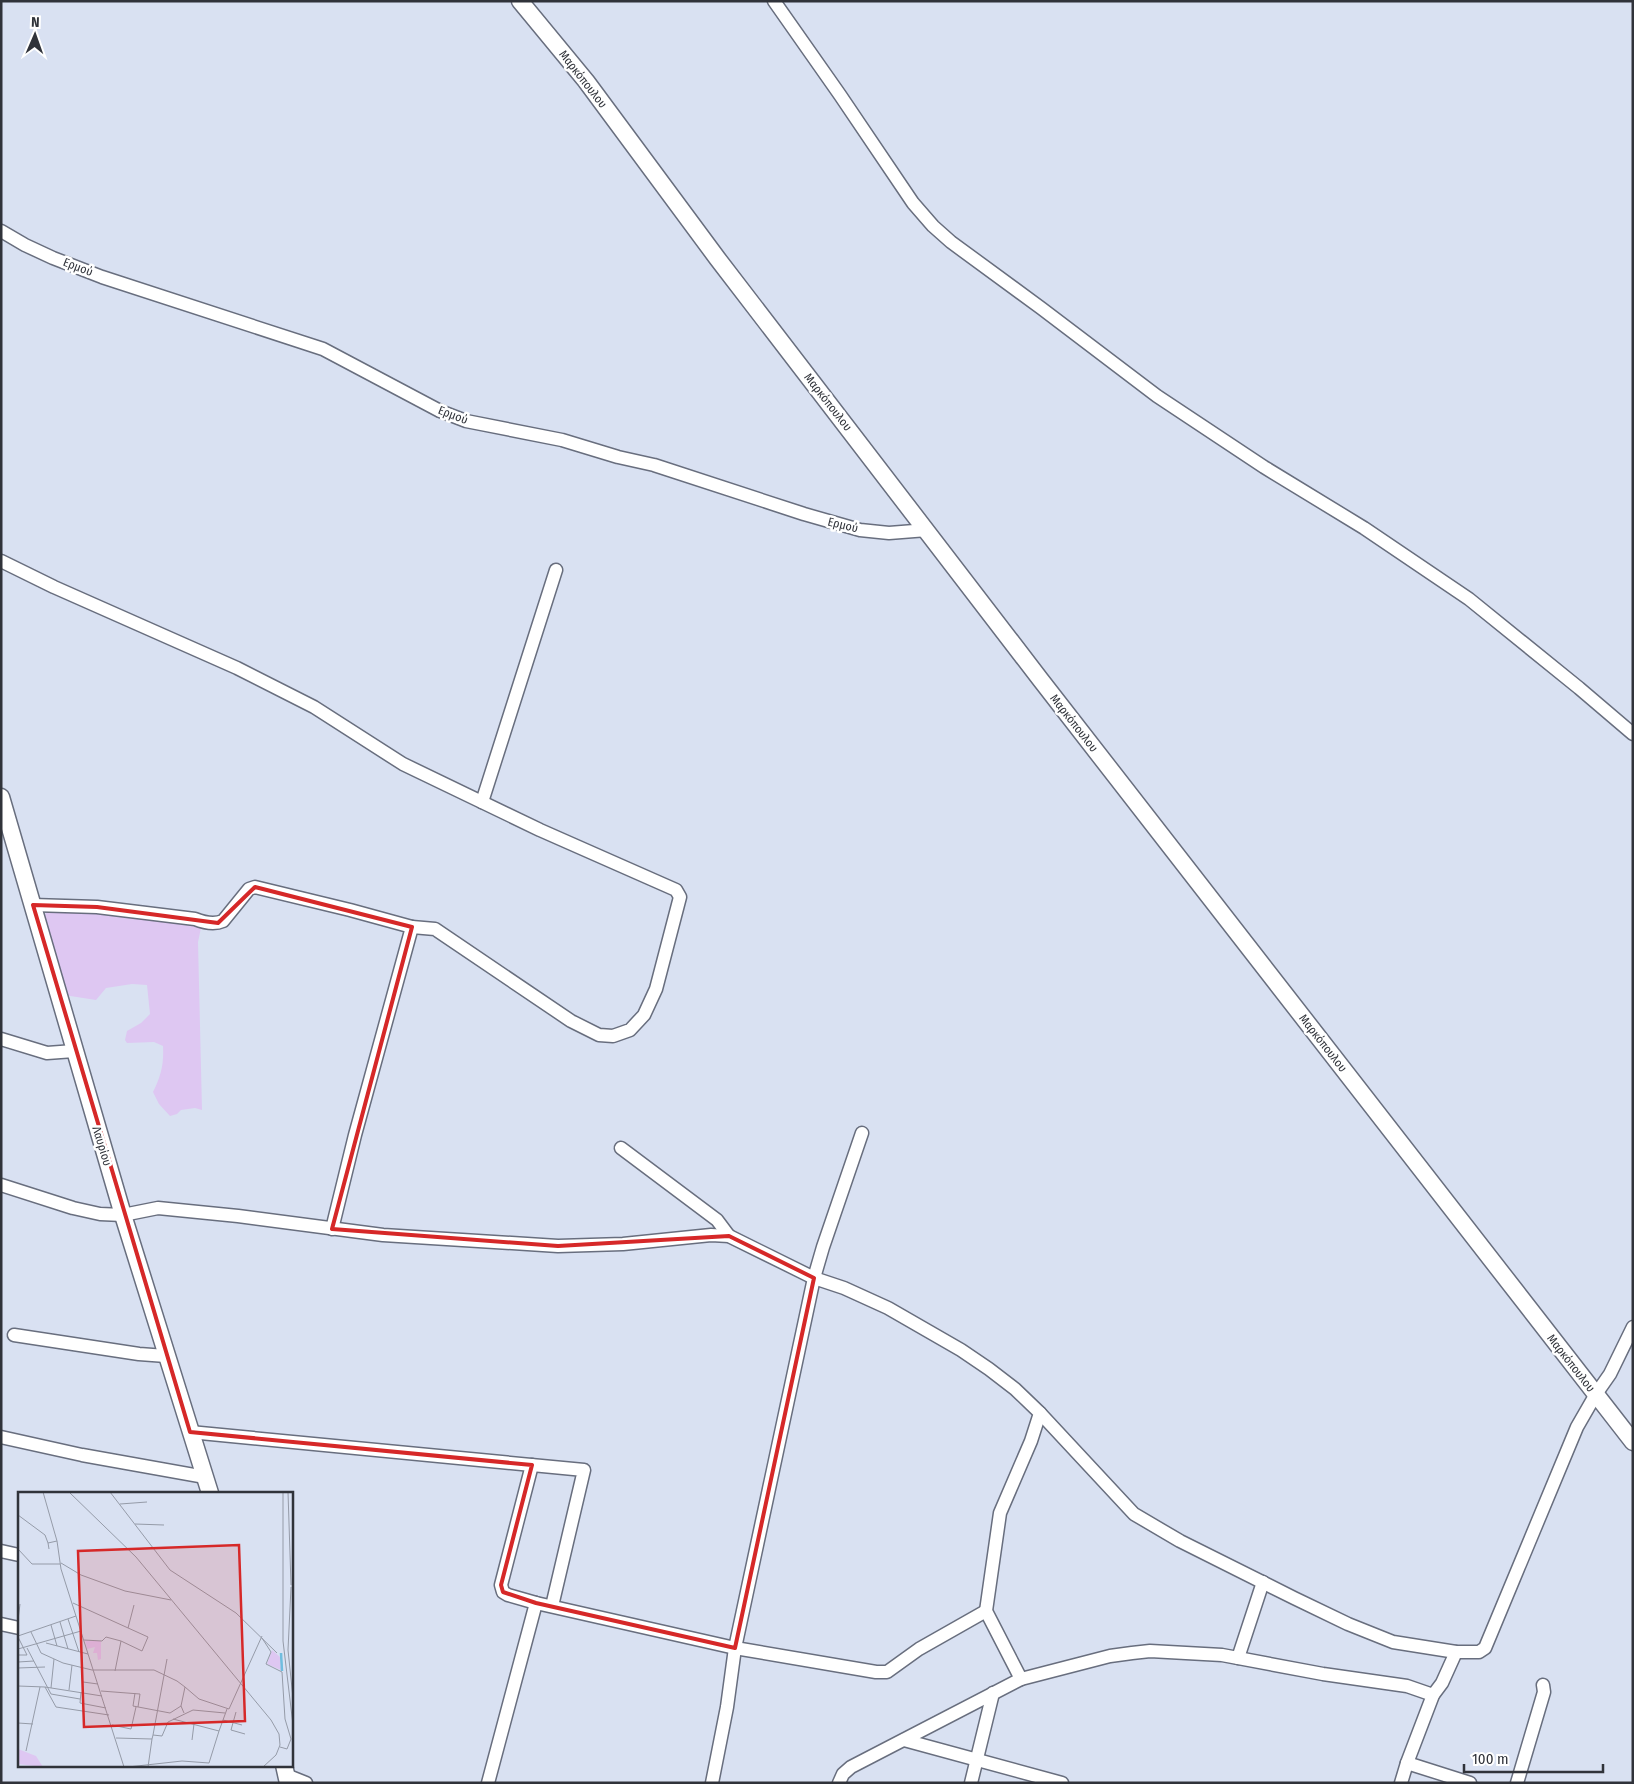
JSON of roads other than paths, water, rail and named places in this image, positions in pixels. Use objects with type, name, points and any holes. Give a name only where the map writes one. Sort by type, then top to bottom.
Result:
[{"type":"main road","name":"Μαρκόπουλου","points":[[520,1],[586,81],[717,258],[1394,1136],[1633,1442]]},
{"type":"main road","name":"Λαυρίου","points":[[1,797],[4,817],[33,905],[123,1215],[210,1492]]},
{"type":"street","points":[[774,1],[913,203],[933,226],[951,242],[1034,302],[1157,396],[1264,467],[1364,528],[1469,599],[1633,734]]},
{"type":"street","name":"Ερμού","points":[[1,231],[53,258],[102,277],[323,350],[440,411],[466,421],[562,440],[618,457],[654,465],[804,514],[860,530],[889,533],[927,530]]},
{"type":"street","points":[[1,561],[54,587],[169,637],[265,682],[314,707],[372,746],[403,764],[540,830],[676,890],[680,897],[656,988],[644,1014],[630,1030],[613,1036],[598,1035],[571,1021],[435,929],[412,927],[255,887],[250,889],[223,921],[218,923],[206,923],[156,914],[97,907],[33,905]]},
{"type":"street","points":[[482,802],[556,570]]},
{"type":"street","points":[[332,1229],[412,927]]},
{"type":"street","points":[[1,1039],[47,1052],[74,1051]]},
{"type":"street","points":[[712,1783],[735,1648],[814,1278],[862,1133]]},
{"type":"street","points":[[621,1148],[717,1220],[729,1236]]},
{"type":"street","points":[[1,1185],[73,1208],[100,1214],[123,1215],[158,1208],[383,1234],[558,1246],[623,1244],[711,1235],[729,1236],[747,1243],[814,1278],[844,1288],[888,1308],[961,1350],[1015,1388],[1134,1514],[1180,1541],[1348,1624],[1393,1642],[1456,1652],[1479,1652],[1485,1648],[1577,1427],[1610,1374],[1633,1327]]},
{"type":"street","points":[[14,1335],[139,1354],[166,1356]]},
{"type":"street","points":[[1022,1679],[986,1611],[1000,1513],[1031,1442],[1040,1413]]},
{"type":"street","points":[[190,1432],[584,1470],[552,1606]]},
{"type":"street","points":[[1,1437],[82,1455],[205,1477]]},
{"type":"street","points":[[532,1465],[501,1585],[503,1592],[508,1595],[735,1648],[876,1672],[887,1672],[919,1649],[986,1611]]},
{"type":"street","points":[[1,1551],[18,1555]]},
{"type":"street","points":[[1238,1658],[1263,1582]]},
{"type":"street","points":[[488,1783],[536,1603]]},
{"type":"street","points":[[1,1624],[18,1628]]},
{"type":"street","points":[[839,1783],[843,1774],[851,1767],[1022,1679],[1110,1656],[1150,1651],[1222,1655],[1322,1674],[1407,1686],[1434,1696]]},
{"type":"street","points":[[1401,1783],[1434,1696],[1456,1652]]},
{"type":"street","points":[[1517,1783],[1544,1692],[1543,1685]]},
{"type":"street","points":[[971,1783],[993,1693]]},
{"type":"street","points":[[904,1740],[1055,1782]]},
{"type":"street","points":[[1407,1763],[1470,1783]]},
{"type":"street","points":[[286,1774],[306,1783]]}]
